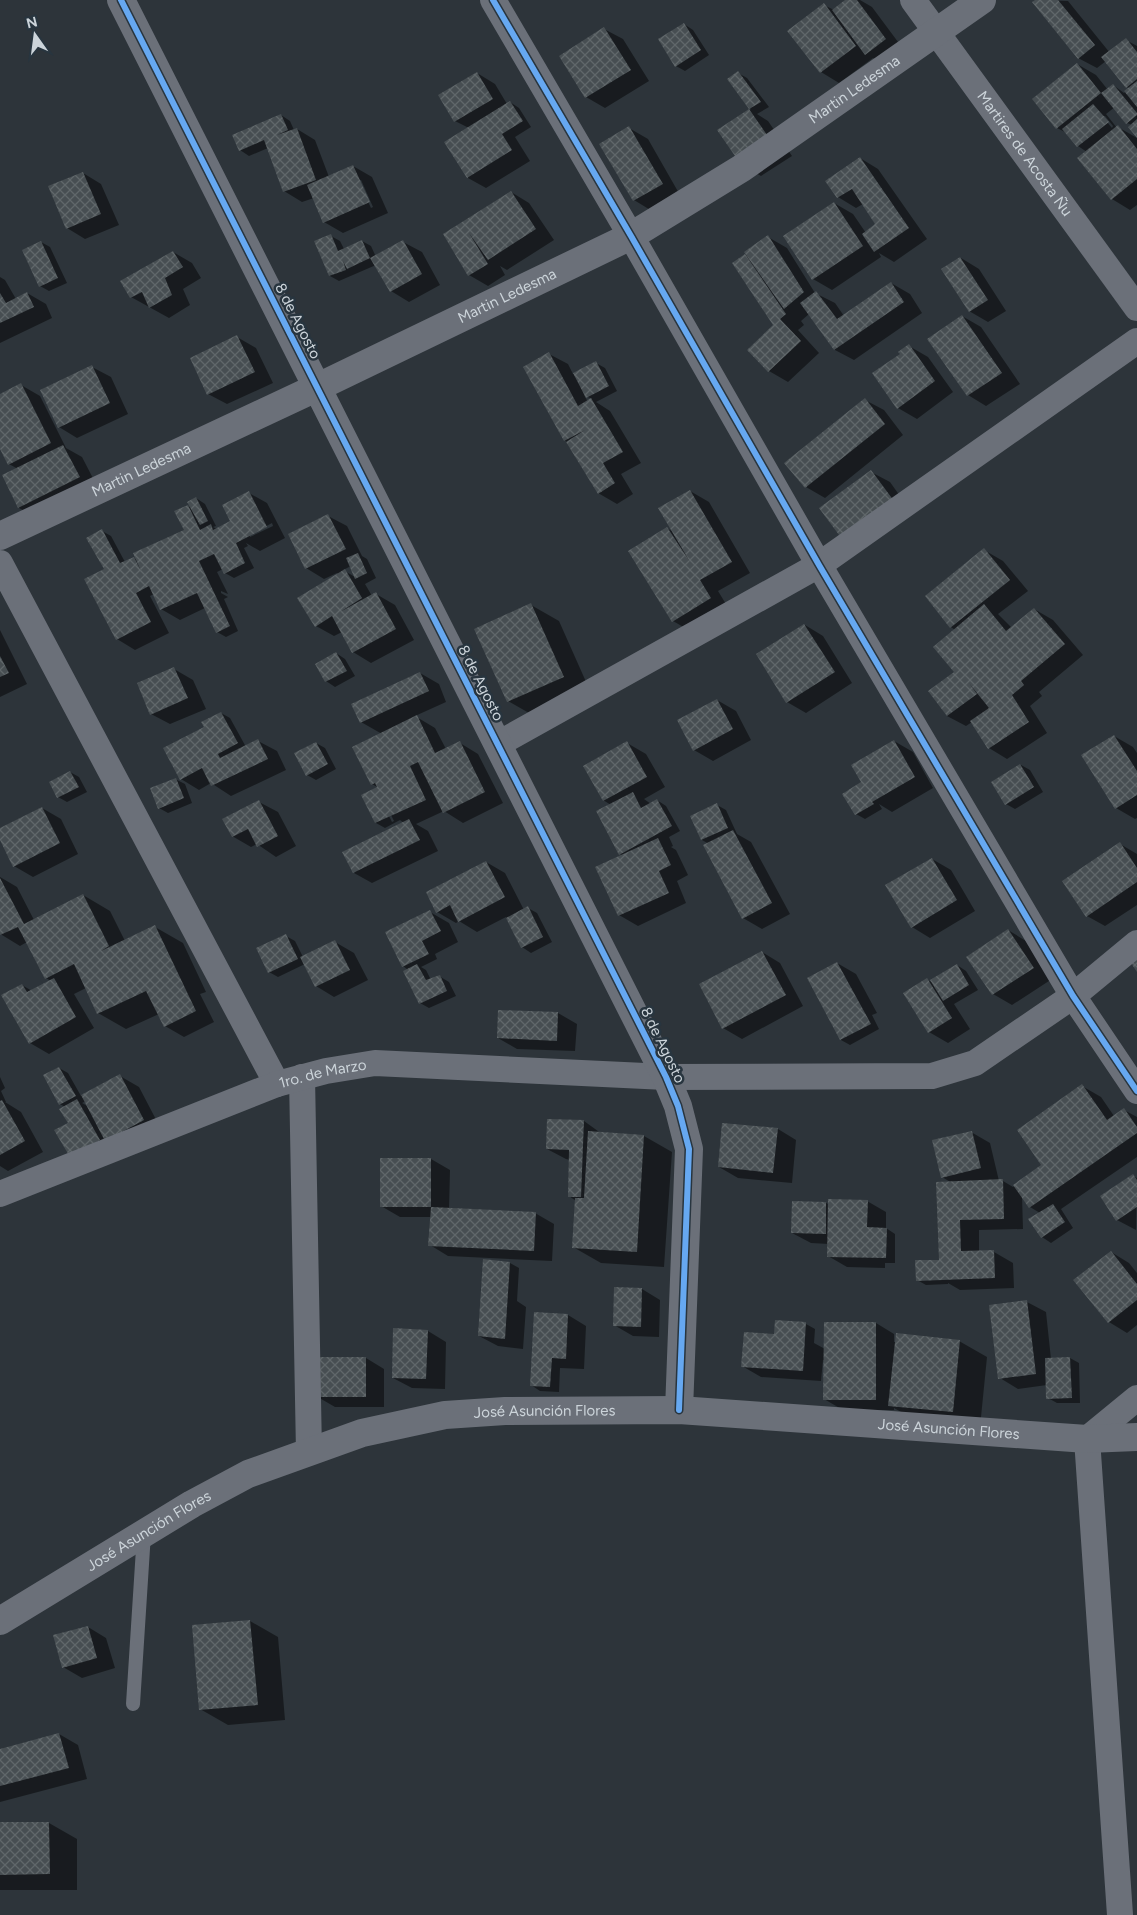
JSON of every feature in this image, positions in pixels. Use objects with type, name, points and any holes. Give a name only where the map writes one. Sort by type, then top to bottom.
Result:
[{"type":"street","name":"8 de Agosto","points":[[121,0],[666,1077],[678,1106],[689,1149],[679,1410]]},
{"type":"street","points":[[493,0],[819,564],[1073,996],[1137,1091]]},
{"type":"street","name":"Martires de Acosta Ñu","points":[[913,0],[1137,308]]},
{"type":"street","name":"Martin Ledesma","points":[[0,536],[318,387],[631,236],[742,168],[982,0]]},
{"type":"street","points":[[498,744],[819,564],[1137,341]]},
{"type":"street","points":[[0,563],[277,1084]]},
{"type":"street","points":[[1073,996],[1137,943]]},
{"type":"street","name":"1ro. de Marzo","points":[[0,1194],[277,1084],[302,1077],[375,1064],[666,1077],[932,1076],[975,1063],[1073,996]]},
{"type":"street","points":[[302,1077],[309,1452]]},
{"type":"street","points":[[1120,1915],[1087,1439],[1137,1398]]},
{"type":"street","name":"José Asunción Flores","points":[[0,1621],[192,1504],[248,1474],[362,1433],[444,1415],[505,1411],[679,1410],[1087,1439],[1137,1437]]},
{"type":"lane","points":[[133,1704],[144,1533]]},
{"type":"building","points":[[845,0],[857,0],[886,39],[865,55],[832,10]]},
{"type":"building","points":[[1035,0],[1058,0],[1095,45],[1078,59],[1032,2]]},
{"type":"building","points":[[824,3],[856,46],[820,73],[787,31]]},
{"type":"building","points":[[684,23],[701,50],[675,67],[658,39]]},
{"type":"building","points":[[604,27],[631,70],[585,98],[559,56]]},
{"type":"building","points":[[1126,38],[1137,52],[1137,79],[1126,88],[1101,57]]},
{"type":"building","points":[[1077,63],[1101,93],[1056,129],[1032,99]]},
{"type":"building","points":[[738,71],[761,102],[749,109],[727,79]]},
{"type":"building","points":[[477,72],[493,99],[454,122],[438,95]]},
{"type":"building","points":[[1137,81],[1137,107],[1124,91]]},
{"type":"building","points":[[1113,84],[1137,113],[1126,124],[1101,93]]},
{"type":"building","points":[[510,101],[523,121],[502,134],[512,150],[467,178],[444,142]]},
{"type":"building","points":[[1093,104],[1109,122],[1077,147],[1062,129]]},
{"type":"building","points":[[749,109],[774,145],[742,166],[717,130]]},
{"type":"building","points":[[281,114],[288,130],[277,135],[297,128],[316,180],[283,192],[264,140],[239,151],[232,135]]},
{"type":"building","points":[[1137,119],[1137,138],[1128,127]]},
{"type":"building","points":[[1118,125],[1137,149],[1137,179],[1111,200],[1077,158]]},
{"type":"building","points":[[629,126],[663,184],[633,201],[599,144]]},
{"type":"building","points":[[860,157],[909,228],[874,252],[862,234],[875,224],[852,189],[837,198],[825,181]]},
{"type":"building","points":[[353,165],[370,202],[323,223],[307,185]]},
{"type":"building","points":[[83,172],[101,214],[66,229],[48,186]]},
{"type":"building","points":[[511,191],[536,229],[488,260],[469,233],[488,264],[468,276],[443,234]]},
{"type":"building","points":[[834,202],[863,246],[812,280],[783,236]]},
{"type":"building","points":[[331,234],[338,251],[362,240],[370,258],[347,269],[343,261],[346,270],[329,276],[314,241]]},
{"type":"building","points":[[768,235],[804,292],[784,309],[744,252]]},
{"type":"building","points":[[403,240],[422,274],[390,292],[370,258]]},
{"type":"building","points":[[41,241],[58,278],[39,287],[22,250]]},
{"type":"building","points":[[173,251],[183,267],[165,278],[172,295],[149,308],[142,292],[130,298],[120,281]]},
{"type":"building","points":[[745,254],[786,314],[780,319],[801,341],[768,372],[747,350],[773,325],[732,263]]},
{"type":"building","points":[[960,257],[988,300],[969,312],[941,269]]},
{"type":"building","points":[[891,282],[904,302],[834,350],[800,303],[816,291],[837,319]]},
{"type":"building","points":[[27,292],[34,307],[0,323],[0,293],[6,303]]},
{"type":"building","points":[[962,315],[1002,373],[967,396],[927,339]]},
{"type":"building","points":[[237,335],[255,372],[207,395],[190,358]]},
{"type":"building","points":[[909,344],[935,381],[897,409],[872,373],[900,354],[898,352]]},
{"type":"building","points":[[549,352],[578,406],[591,398],[623,452],[603,463],[615,483],[598,494],[566,442],[585,430],[564,441],[523,367]]},
{"type":"building","points":[[596,361],[609,386],[586,398],[573,373]]},
{"type":"building","points":[[92,365],[110,403],[58,428],[40,390]]},
{"type":"building","points":[[21,383],[51,443],[8,465],[0,449],[0,394]]},
{"type":"building","points":[[865,398],[885,424],[805,488],[784,463]]},
{"type":"building","points":[[63,445],[80,477],[18,508],[2,475]]},
{"type":"building","points":[[871,470],[894,501],[842,539],[819,508]]},
{"type":"building","points":[[690,490],[732,562],[700,580],[711,598],[672,622],[628,551],[667,527],[690,562],[658,508]]},
{"type":"building","points":[[249,491],[267,527],[236,543],[245,563],[224,574],[214,554],[199,561],[230,626],[216,633],[197,593],[160,610],[149,586],[136,593],[151,622],[116,640],[84,579],[104,569],[86,538],[102,529],[120,563],[134,557],[141,571],[133,553],[184,530],[174,511],[188,505],[200,530],[211,524],[213,530],[230,521],[222,505]]},
{"type":"building","points":[[196,497],[208,521],[200,525],[187,502]]},
{"type":"building","points":[[328,514],[346,549],[305,569],[288,534]]},
{"type":"building","points":[[984,548],[1010,580],[950,628],[925,596]]},
{"type":"building","points":[[358,553],[367,573],[355,579],[346,558]]},
{"type":"building","points":[[345,569],[362,598],[340,612],[376,592],[396,629],[352,653],[332,616],[315,627],[297,598]]},
{"type":"building","points":[[531,603],[564,677],[507,702],[474,629]]},
{"type":"building","points":[[984,604],[1006,631],[1034,608],[1065,644],[1021,681],[1024,685],[1012,695],[1029,722],[988,749],[970,721],[989,708],[969,683],[977,694],[947,716],[928,691],[954,672],[933,647]]},
{"type":"building","points":[[804,624],[835,672],[786,703],[756,654]]},
{"type":"building","points":[[336,652],[347,671],[325,682],[315,664]]},
{"type":"building","points":[[0,656],[9,673],[0,677]]},
{"type":"building","points":[[174,667],[188,698],[150,715],[137,683]]},
{"type":"building","points":[[420,672],[429,691],[360,723],[351,704]]},
{"type":"building","points":[[717,699],[733,729],[693,751],[677,720]]},
{"type":"building","points":[[221,712],[238,743],[218,754],[220,758],[258,739],[268,759],[211,786],[202,768],[180,780],[163,748],[204,727],[201,722]]},
{"type":"building","points":[[417,715],[435,753],[460,741],[485,792],[443,813],[418,762],[410,766],[426,800],[375,823],[361,795],[377,787],[375,783],[371,785],[352,747]]},
{"type":"building","points":[[1114,735],[1137,771],[1137,795],[1115,809],[1081,755]]},
{"type":"building","points":[[894,740],[915,777],[872,802],[874,804],[855,815],[842,794],[861,782],[851,765]]},
{"type":"building","points":[[627,741],[647,777],[603,801],[583,766]]},
{"type":"building","points":[[316,742],[328,764],[306,776],[294,753]]},
{"type":"building","points":[[1020,764],[1034,787],[1005,805],[991,782]]},
{"type":"building","points":[[70,771],[79,787],[57,798],[49,782]]},
{"type":"building","points":[[176,778],[184,798],[158,809],[150,788]]},
{"type":"building","points":[[633,792],[641,808],[657,799],[672,826],[619,855],[596,811]]},
{"type":"building","points":[[259,800],[278,836],[257,847],[248,829],[232,837],[222,819]]},
{"type":"building","points":[[717,803],[728,828],[701,840],[690,816]]},
{"type":"building","points":[[42,807],[60,843],[13,867],[0,840],[0,828]]},
{"type":"building","points":[[409,819],[420,840],[353,873],[342,852]]},
{"type":"building","points":[[733,830],[772,903],[742,919],[703,845]]},
{"type":"building","points":[[658,838],[671,865],[659,871],[669,893],[618,916],[595,867]]},
{"type":"building","points":[[1120,842],[1137,868],[1137,882],[1086,917],[1062,881]]},
{"type":"building","points":[[932,858],[957,900],[911,928],[885,885]]},
{"type":"building","points":[[486,861],[505,897],[458,922],[450,905],[436,913],[426,892]]},
{"type":"building","points":[[0,878],[24,924],[83,894],[109,946],[101,951],[155,925],[196,1011],[164,1027],[146,991],[97,1014],[74,964],[45,979],[18,927],[0,935]]},
{"type":"building","points":[[528,906],[543,937],[521,948],[506,918]]},
{"type":"building","points":[[430,910],[441,931],[422,941],[429,954],[402,967],[385,932]]},
{"type":"building","points":[[1008,929],[1034,968],[992,995],[966,957]]},
{"type":"building","points":[[286,934],[298,959],[268,973],[256,948]]},
{"type":"building","points":[[335,940],[350,970],[315,987],[300,957]]},
{"type":"building","points":[[1137,946],[1137,972],[1125,954]]},
{"type":"building","points":[[762,951],[786,995],[722,1029],[699,984]]},
{"type":"building","points":[[837,962],[871,1024],[840,1040],[807,978]]},
{"type":"building","points":[[417,964],[426,980],[440,975],[447,991],[419,1004],[403,971]]},
{"type":"building","points":[[957,964],[969,985],[943,1001],[930,980]]},
{"type":"building","points":[[54,978],[76,1017],[29,1044],[1,995],[22,984],[27,992]]},
{"type":"building","points":[[927,978],[952,1018],[928,1033],[903,993]]},
{"type":"building","points":[[498,1010],[558,1012],[557,1041],[497,1038]]},
{"type":"building","points":[[59,1067],[76,1096],[59,1105],[43,1075]]},
{"type":"building","points":[[120,1074],[144,1120],[105,1141],[81,1095]]},
{"type":"building","points":[[1082,1084],[1107,1120],[1124,1108],[1137,1127],[1137,1133],[1029,1208],[1013,1185],[1041,1165],[1017,1130]]},
{"type":"building","points":[[77,1099],[100,1140],[70,1157],[54,1130],[68,1123],[59,1109]]},
{"type":"building","points":[[2,1100],[25,1141],[0,1155],[0,1101]]},
{"type":"building","points":[[547,1119],[584,1120],[581,1197],[568,1197],[569,1150],[546,1149]]},
{"type":"building","points":[[722,1123],[778,1128],[773,1173],[718,1167]]},
{"type":"building","points":[[588,1131],[644,1135],[637,1252],[572,1248],[575,1198],[584,1198]]},
{"type":"building","points":[[972,1131],[981,1168],[941,1178],[932,1140]]},
{"type":"building","points":[[380,1158],[431,1158],[431,1207],[380,1207]]},
{"type":"building","points":[[1133,1174],[1137,1180],[1137,1207],[1116,1221],[1100,1196]]},
{"type":"building","points":[[1003,1179],[1004,1219],[960,1220],[961,1251],[994,1250],[995,1278],[916,1281],[915,1260],[939,1260],[936,1182]]},
{"type":"building","points":[[828,1199],[868,1200],[867,1227],[887,1228],[886,1258],[827,1257]]},
{"type":"building","points":[[792,1201],[826,1202],[826,1234],[791,1233]]},
{"type":"building","points":[[1053,1204],[1065,1222],[1041,1238],[1028,1219]]},
{"type":"building","points":[[431,1207],[536,1212],[534,1251],[428,1246]]},
{"type":"building","points":[[1111,1251],[1137,1284],[1137,1300],[1108,1323],[1073,1280]]},
{"type":"building","points":[[483,1259],[510,1262],[505,1339],[478,1336]]},
{"type":"building","points":[[614,1287],[642,1288],[641,1327],[613,1326]]},
{"type":"building","points":[[1027,1300],[1036,1374],[998,1379],[989,1305]]},
{"type":"building","points":[[534,1312],[568,1314],[566,1359],[552,1358],[550,1387],[530,1386]]},
{"type":"building","points":[[775,1320],[806,1322],[803,1371],[741,1367],[744,1332],[774,1334]]},
{"type":"building","points":[[824,1322],[876,1322],[876,1400],[823,1400]]},
{"type":"building","points":[[393,1328],[428,1330],[426,1379],[392,1378]]},
{"type":"building","points":[[896,1333],[960,1340],[953,1412],[888,1406]]},
{"type":"building","points":[[315,1357],[366,1357],[366,1397],[315,1397]]},
{"type":"building","points":[[1070,1357],[1072,1398],[1046,1399],[1045,1358]]},
{"type":"building","points":[[250,1620],[258,1705],[199,1710],[192,1625]]},
{"type":"building","points":[[88,1626],[97,1658],[62,1668],[53,1635]]},
{"type":"building","points":[[59,1733],[69,1768],[0,1786],[0,1749]]},
{"type":"building","points":[[0,1822],[49,1822],[50,1874],[0,1875]]},
{"type":"cycle path","points":[[121,0],[666,1077],[678,1106],[689,1149],[679,1410]]},
{"type":"cycle path","points":[[493,0],[631,236],[819,565],[1073,996],[1137,1091]]}]
